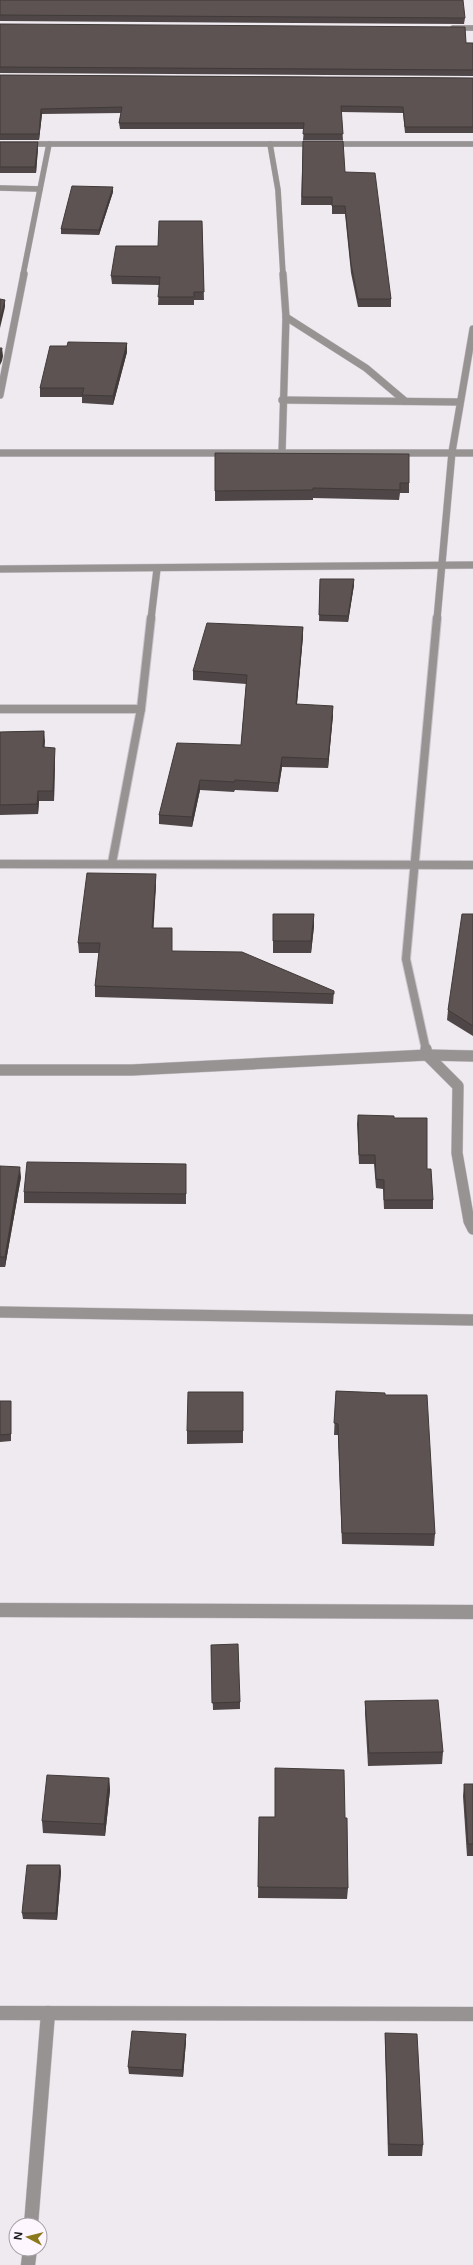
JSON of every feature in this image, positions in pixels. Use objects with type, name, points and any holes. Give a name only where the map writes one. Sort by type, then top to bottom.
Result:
[{"type":"street","points":[[449,28],[473,28]]},
{"type":"street","points":[[0,144],[473,144]]},
{"type":"street","points":[[0,394],[49,144]]},
{"type":"street","points":[[270,144],[278,190],[286,317],[282,400],[282,452]]},
{"type":"street","points":[[0,188],[40,189]]},
{"type":"street","points":[[286,317],[366,368],[405,401]]},
{"type":"street","points":[[473,329],[459,402],[452,452],[406,959],[426,1055],[458,1086],[456,1153],[469,1222],[473,1228]]},
{"type":"street","points":[[282,400],[459,402]]},
{"type":"street","points":[[0,453],[473,452]]},
{"type":"street","points":[[0,569],[473,566]]},
{"type":"street","points":[[112,863],[142,709],[157,569]]},
{"type":"street","points":[[0,709],[142,709]]},
{"type":"street","points":[[0,864],[414,863],[473,865]]},
{"type":"street","points":[[0,1070],[132,1070],[426,1055],[473,1056]]},
{"type":"street","points":[[0,1312],[473,1320]]},
{"type":"street","points":[[0,1610],[473,1612]]},
{"type":"street","points":[[0,2013],[473,2014]]},
{"type":"street","points":[[33,2217],[48,2013]]},
{"type":"building","points":[[0,0],[463,0],[465,18],[0,15]]},
{"type":"building","points":[[0,24],[465,27],[466,43],[473,43],[473,70],[0,67]]},
{"type":"building","points":[[0,75],[473,78],[473,127],[405,127],[403,107],[341,106],[343,134],[303,134],[304,123],[119,123],[122,107],[41,109],[39,134],[0,134]]},
{"type":"building","points":[[303,141],[343,141],[345,172],[375,173],[391,299],[358,299],[351,264],[345,206],[332,206],[332,197],[302,197]]},
{"type":"building","points":[[0,142],[38,142],[35,167],[0,167]]},
{"type":"building","points":[[72,186],[113,187],[99,230],[61,229]]},
{"type":"building","points":[[159,221],[202,221],[204,292],[194,292],[194,297],[158,297],[160,277],[111,276],[116,246],[158,246]]},
{"type":"building","points":[[0,299],[5,300],[0,319]]},
{"type":"building","points":[[68,342],[127,343],[113,396],[82,395],[84,388],[40,388],[50,346],[67,346]]},
{"type":"building","points":[[215,453],[409,454],[409,483],[400,483],[400,490],[313,488],[313,490],[215,491]]},
{"type":"building","points":[[320,579],[354,579],[348,616],[319,615]]},
{"type":"building","points":[[207,623],[303,627],[296,704],[333,706],[328,759],[282,757],[278,783],[235,780],[234,782],[200,780],[192,817],[159,815],[177,743],[241,745],[247,675],[193,671]]},
{"type":"building","points":[[44,731],[43,747],[55,748],[53,791],[38,791],[37,804],[0,805],[0,732]]},
{"type":"building","points":[[87,873],[156,874],[152,928],[172,928],[172,951],[242,952],[334,991],[334,994],[95,986],[100,943],[78,943]]},
{"type":"building","points":[[273,914],[314,914],[311,941],[273,941]]},
{"type":"building","points":[[462,914],[473,914],[473,1026],[448,1010]]},
{"type":"building","points":[[358,1115],[394,1116],[394,1118],[427,1118],[427,1169],[431,1169],[433,1200],[384,1200],[384,1180],[376,1179],[375,1155],[359,1155]]},
{"type":"building","points":[[27,1162],[186,1164],[186,1194],[24,1192]]},
{"type":"building","points":[[0,1166],[20,1167],[5,1257],[0,1257]]},
{"type":"building","points":[[336,1391],[385,1393],[385,1395],[427,1395],[435,1534],[342,1533],[338,1424],[334,1423]]},
{"type":"building","points":[[188,1392],[243,1392],[243,1431],[187,1431]]},
{"type":"building","points":[[0,1401],[11,1401],[11,1434],[0,1435]]},
{"type":"building","points":[[238,1644],[240,1702],[212,1703],[211,1645]]},
{"type":"building","points":[[438,1700],[443,1752],[369,1753],[365,1701]]},
{"type":"building","points":[[275,1768],[344,1770],[345,1818],[347,1818],[348,1888],[258,1887],[259,1817],[275,1817]]},
{"type":"building","points":[[47,1775],[109,1778],[104,1824],[42,1821]]},
{"type":"building","points":[[464,1784],[473,1784],[473,1844],[468,1844]]},
{"type":"building","points":[[27,1865],[60,1865],[56,1913],[22,1913]]},
{"type":"building","points":[[132,2031],[186,2034],[182,2070],[128,2067]]},
{"type":"building","points":[[385,2033],[417,2034],[423,2145],[389,2144]]}]
